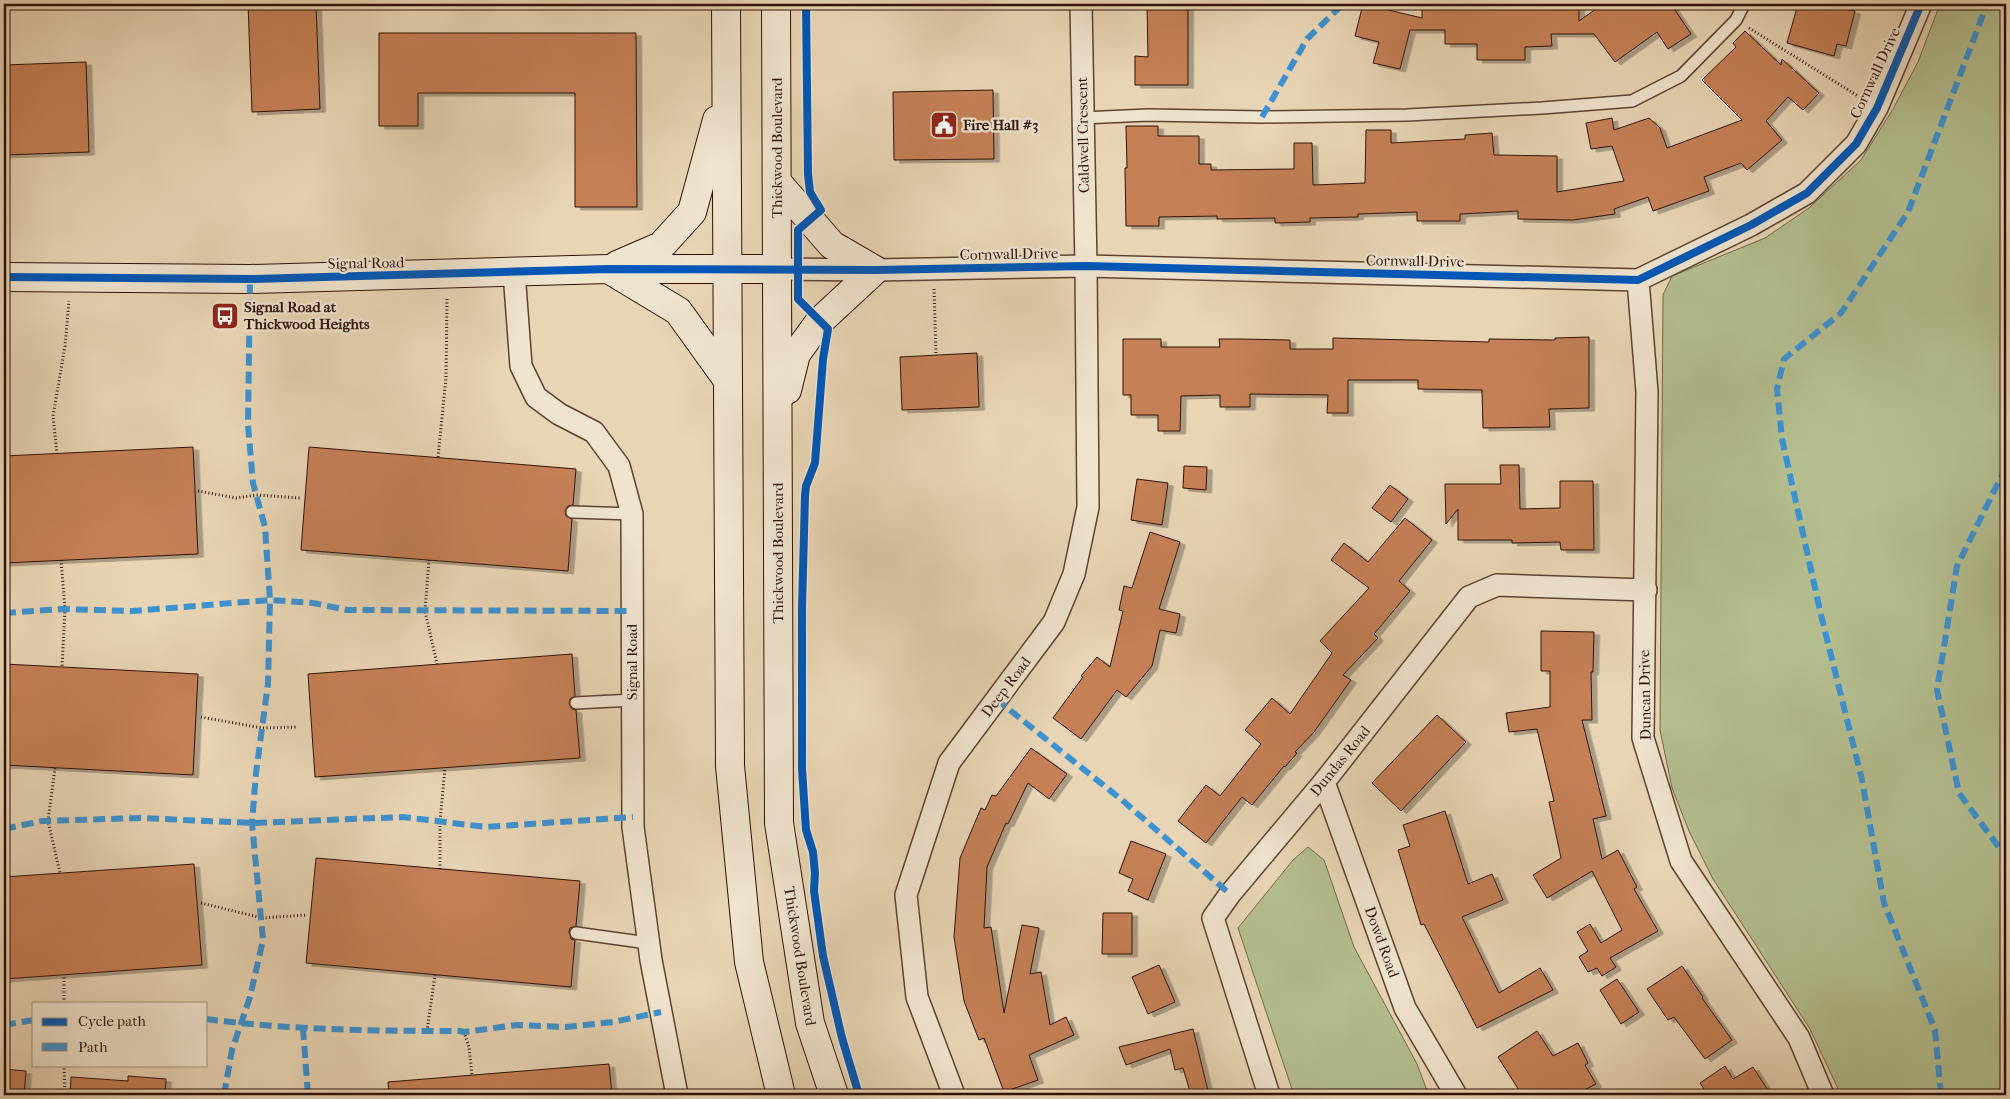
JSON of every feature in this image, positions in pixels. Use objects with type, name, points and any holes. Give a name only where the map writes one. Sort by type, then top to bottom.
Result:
[{"type":"main road","points":[[726,4],[730,766],[749,962],[781,1095]]},
{"type":"main road","name":"Thickwood Boulevard","points":[[776,4],[779,823],[810,1023],[834,1095]]},
{"type":"main road","points":[[609,269],[661,246],[692,212],[726,86]]},
{"type":"main road","points":[[777,182],[832,245],[875,270],[820,321],[796,354],[778,429]]},
{"type":"main road","points":[[609,269],[678,311],[727,379]]},
{"type":"main road","name":"Signal Road","points":[[4,277],[250,279],[609,269],[777,269]]},
{"type":"street","name":"Caldwell Crescent","points":[[1081,4],[1086,266]]},
{"type":"street","name":"Cornwall Drive","points":[[777,269],[875,270],[1086,266],[1638,280],[1751,225],[1807,193],[1856,144],[1877,108],[1921,4]]},
{"type":"street","name":"Deep Road","points":[[954,1095],[917,997],[906,895],[949,763],[1054,622],[1074,574],[1088,507],[1086,266]]},
{"type":"street","name":"Signal Road","points":[[514,272],[521,366],[536,397],[559,414],[594,432],[619,466],[632,514],[633,827],[648,943],[677,1095]]},
{"type":"street","name":"Duncan Drive","points":[[1638,280],[1647,392],[1643,738],[1681,861],[1799,1038],[1822,1095]]},
{"type":"street","name":"Dundas Road","points":[[1269,1095],[1214,918],[1230,894],[1324,782],[1469,597],[1497,585],[1646,590]]},
{"type":"street","name":"Dowd Road","points":[[1324,782],[1406,1008],[1456,1095]]},
{"type":"lane","points":[[1082,118],[1148,115],[1262,117],[1407,116],[1632,101],[1681,76],[1736,20],[1744,4]]},
{"type":"lane","points":[[572,512],[632,514]]},
{"type":"lane","points":[[576,703],[632,700]]},
{"type":"lane","points":[[576,933],[648,943]]},
{"type":"path","points":[[1736,20],[1877,108]]},
{"type":"path","points":[[934,269],[936,355]]},
{"type":"path","points":[[438,458],[446,378],[447,275]]},
{"type":"path","points":[[57,454],[54,416],[65,346],[71,278]]},
{"type":"path","points":[[198,491],[236,498],[256,495],[300,498]]},
{"type":"path","points":[[61,560],[64,609],[62,667]]},
{"type":"path","points":[[429,560],[425,611],[437,664]]},
{"type":"path","points":[[201,717],[262,728],[298,727]]},
{"type":"path","points":[[55,768],[48,821],[60,873]]},
{"type":"path","points":[[440,868],[440,821],[445,768]]},
{"type":"path","points":[[201,902],[262,918],[307,915]]},
{"type":"path","points":[[64,975],[64,1002]]},
{"type":"path","points":[[427,1031],[435,975]]},
{"type":"path","points":[[464,1032],[469,1047],[472,1075]]},
{"type":"path","points":[[64,1066],[65,1095]]},
{"type":"green space","points":[[1940,4],[2006,4],[2006,1095],[1841,1095],[1810,1029],[1713,879],[1689,831],[1672,788],[1660,730],[1663,295],[1672,276],[1765,238],[1809,208],[1861,160],[1893,109],[1918,62]]},
{"type":"green space","points":[[1308,847],[1324,860],[1354,947],[1417,1064],[1428,1093],[1414,1095],[1294,1095],[1238,928],[1293,860]]},
{"type":"building","points":[[248,4],[316,4],[320,109],[252,112]]},
{"type":"building","points":[[1147,4],[1188,4],[1188,85],[1135,85],[1135,56],[1148,57]]},
{"type":"building","points":[[1363,4],[1422,18],[1422,4],[1579,4],[1579,21],[1603,4],[1671,4],[1691,34],[1668,49],[1657,32],[1615,62],[1594,34],[1551,34],[1552,46],[1525,47],[1525,60],[1477,60],[1477,44],[1445,44],[1445,30],[1410,30],[1400,69],[1373,63],[1379,42],[1355,36]]},
{"type":"building","points":[[1798,4],[1827,4],[1855,11],[1846,46],[1837,44],[1834,56],[1787,43]]},
{"type":"building","points":[[1745,31],[1781,65],[1782,59],[1819,93],[1803,110],[1788,97],[1766,121],[1782,140],[1747,170],[1741,163],[1704,177],[1709,191],[1653,211],[1648,197],[1614,209],[1615,214],[1573,220],[1518,219],[1518,211],[1460,214],[1460,221],[1417,221],[1417,212],[1358,214],[1358,217],[1310,218],[1310,222],[1275,223],[1275,218],[1159,217],[1159,226],[1126,226],[1126,126],[1158,126],[1158,136],[1199,136],[1199,164],[1211,164],[1211,170],[1294,169],[1294,143],[1312,143],[1313,185],[1365,183],[1366,130],[1391,130],[1391,143],[1465,139],[1465,135],[1492,133],[1494,155],[1557,156],[1557,192],[1624,181],[1612,146],[1591,149],[1586,123],[1612,118],[1614,130],[1649,118],[1660,128],[1667,148],[1742,120],[1702,80],[1736,47],[1733,43]]},
{"type":"building","points":[[379,33],[636,33],[637,207],[575,207],[575,93],[418,93],[418,126],[379,126]]},
{"type":"building","points":[[86,62],[89,152],[4,155],[4,65]]},
{"type":"building","name":"Fire Hall #3","points":[[993,90],[994,159],[894,160],[893,92]]},
{"type":"building","points":[[1589,337],[1589,408],[1549,409],[1550,427],[1483,428],[1482,390],[1418,389],[1418,380],[1348,380],[1348,413],[1327,413],[1328,395],[1250,394],[1250,407],[1220,407],[1220,395],[1181,396],[1180,431],[1158,431],[1158,415],[1131,415],[1131,395],[1123,395],[1123,339],[1161,339],[1161,347],[1220,347],[1219,339],[1290,340],[1290,349],[1333,349],[1333,338],[1489,342],[1489,339],[1555,340],[1555,338]]},
{"type":"building","points":[[977,353],[979,407],[902,410],[900,357]]},
{"type":"building","points":[[193,447],[198,554],[4,563],[4,456]]},
{"type":"building","points":[[309,447],[576,469],[573,505],[568,506],[565,511],[566,516],[572,519],[568,571],[301,550]]},
{"type":"building","points":[[1500,465],[1519,465],[1520,509],[1560,508],[1560,481],[1593,481],[1594,550],[1561,550],[1560,542],[1512,543],[1512,540],[1458,540],[1458,509],[1446,524],[1445,484],[1501,484]]},
{"type":"building","points":[[1184,466],[1207,467],[1206,490],[1183,488]]},
{"type":"building","points":[[1137,479],[1168,483],[1162,525],[1131,520]]},
{"type":"building","points":[[1390,485],[1408,499],[1391,522],[1372,508]]},
{"type":"building","points":[[1405,518],[1432,540],[1399,581],[1410,591],[1374,634],[1378,638],[1343,675],[1351,680],[1314,732],[1295,752],[1297,753],[1252,805],[1242,797],[1206,843],[1178,821],[1206,785],[1220,796],[1261,744],[1245,730],[1272,698],[1290,714],[1332,653],[1320,641],[1369,588],[1331,560],[1344,543],[1368,562]]},
{"type":"building","points":[[1150,532],[1180,542],[1159,609],[1180,614],[1176,633],[1160,630],[1152,666],[1126,697],[1117,690],[1081,739],[1053,718],[1083,677],[1081,676],[1097,657],[1110,667],[1123,611],[1119,610],[1124,586],[1132,588]]},
{"type":"building","points":[[1541,631],[1594,632],[1593,672],[1591,672],[1592,720],[1582,720],[1606,816],[1593,819],[1602,859],[1618,850],[1637,887],[1634,889],[1658,931],[1610,958],[1616,967],[1602,976],[1597,968],[1588,972],[1579,957],[1588,951],[1577,932],[1590,924],[1601,943],[1622,930],[1592,871],[1547,898],[1533,875],[1561,858],[1549,802],[1554,801],[1537,729],[1509,732],[1506,713],[1550,707],[1550,671],[1541,671]]},
{"type":"building","points":[[572,654],[575,696],[570,699],[569,704],[572,709],[576,710],[580,758],[315,777],[308,674]]},
{"type":"building","points":[[4,664],[198,674],[193,775],[4,765]]},
{"type":"building","points":[[1437,715],[1466,742],[1401,811],[1372,783]]},
{"type":"building","points":[[1031,748],[1067,774],[1049,799],[1028,783],[1008,824],[1006,823],[987,867],[984,928],[991,927],[1004,1013],[1022,925],[1039,928],[1030,974],[1041,972],[1050,1025],[1066,1017],[1074,1035],[1029,1055],[1038,1080],[1004,1092],[984,1038],[979,1040],[964,1001],[954,937],[960,858],[981,808],[985,810],[992,795],[996,796]]},
{"type":"building","points":[[1445,811],[1468,884],[1492,874],[1503,900],[1462,917],[1499,993],[1540,968],[1553,990],[1477,1028],[1424,924],[1421,925],[1398,850],[1410,846],[1403,825]]},
{"type":"building","points":[[1131,841],[1166,854],[1148,900],[1128,891],[1133,879],[1119,873]]},
{"type":"building","points":[[316,858],[580,881],[576,926],[570,928],[569,932],[571,939],[575,940],[571,987],[306,963]]},
{"type":"building","points":[[194,864],[202,965],[4,979],[4,877]]},
{"type":"building","points":[[1103,913],[1132,913],[1132,954],[1102,954]]},
{"type":"building","points":[[1159,965],[1175,1002],[1148,1014],[1132,977]]},
{"type":"building","points":[[1682,966],[1732,1040],[1705,1059],[1674,1017],[1668,1020],[1647,989]]},
{"type":"building","points":[[1617,979],[1639,1012],[1621,1024],[1600,990]]},
{"type":"building","points":[[1193,1029],[1209,1095],[1191,1095],[1183,1068],[1175,1070],[1170,1049],[1126,1065],[1119,1047]]},
{"type":"building","points":[[1537,1031],[1553,1056],[1578,1043],[1588,1063],[1585,1065],[1596,1084],[1575,1095],[1522,1095],[1498,1057]]},
{"type":"building","points":[[609,1064],[612,1095],[389,1095],[388,1082]]},
{"type":"building","points":[[1725,1066],[1733,1079],[1753,1067],[1771,1095],[1708,1095],[1700,1083]]},
{"type":"building","points":[[4,1069],[26,1071],[24,1095],[4,1095]]},
{"type":"building","points":[[128,1076],[166,1079],[165,1095],[70,1095],[71,1077],[128,1081]]},
{"type":"marked path","points":[[1262,117],[1307,39],[1343,4]]},
{"type":"marked path","points":[[1941,1095],[1935,1030],[1884,903],[1862,780],[1821,615],[1782,439],[1777,389],[1784,359],[1841,313],[1908,212],[1987,4]]},
{"type":"marked path","points":[[224,1095],[232,1050],[250,997],[263,940],[252,823],[256,773],[268,684],[270,600],[265,527],[253,483],[248,425],[250,279]]},
{"type":"marked path","points":[[2006,467],[1957,566],[1937,690],[1959,793],[2006,857]]},
{"type":"marked path","points":[[4,613],[61,609],[133,611],[270,600],[313,603],[347,610],[632,611]]},
{"type":"marked path","points":[[996,699],[1122,800],[1230,894]]},
{"type":"marked path","points":[[4,829],[42,821],[141,818],[252,823],[403,817],[486,827],[633,817]]},
{"type":"marked path","points":[[208,1019],[301,1028],[464,1032],[517,1025],[566,1027],[613,1022],[661,1012]]},
{"type":"marked path","points":[[4,1025],[32,1020]]},
{"type":"marked path","points":[[303,1028],[308,1095]]},
{"type":"cycle path","points":[[806,4],[808,174],[810,192],[821,210],[798,230],[798,299],[828,329],[823,359],[815,463],[806,486],[805,496],[802,608],[802,769],[806,830],[813,852],[814,891],[823,956],[842,1038],[859,1095]]},
{"type":"cycle path","points":[[4,277],[250,279],[609,269],[875,270],[1086,266],[1638,280],[1751,225],[1807,193],[1856,144],[1877,108],[1921,4]]},
{"type":"place","name":"Fire Hall #3","points":[[944,125]]},
{"type":"place","name":"Signal Road at Thickwood Heights","points":[[225,316]]}]
